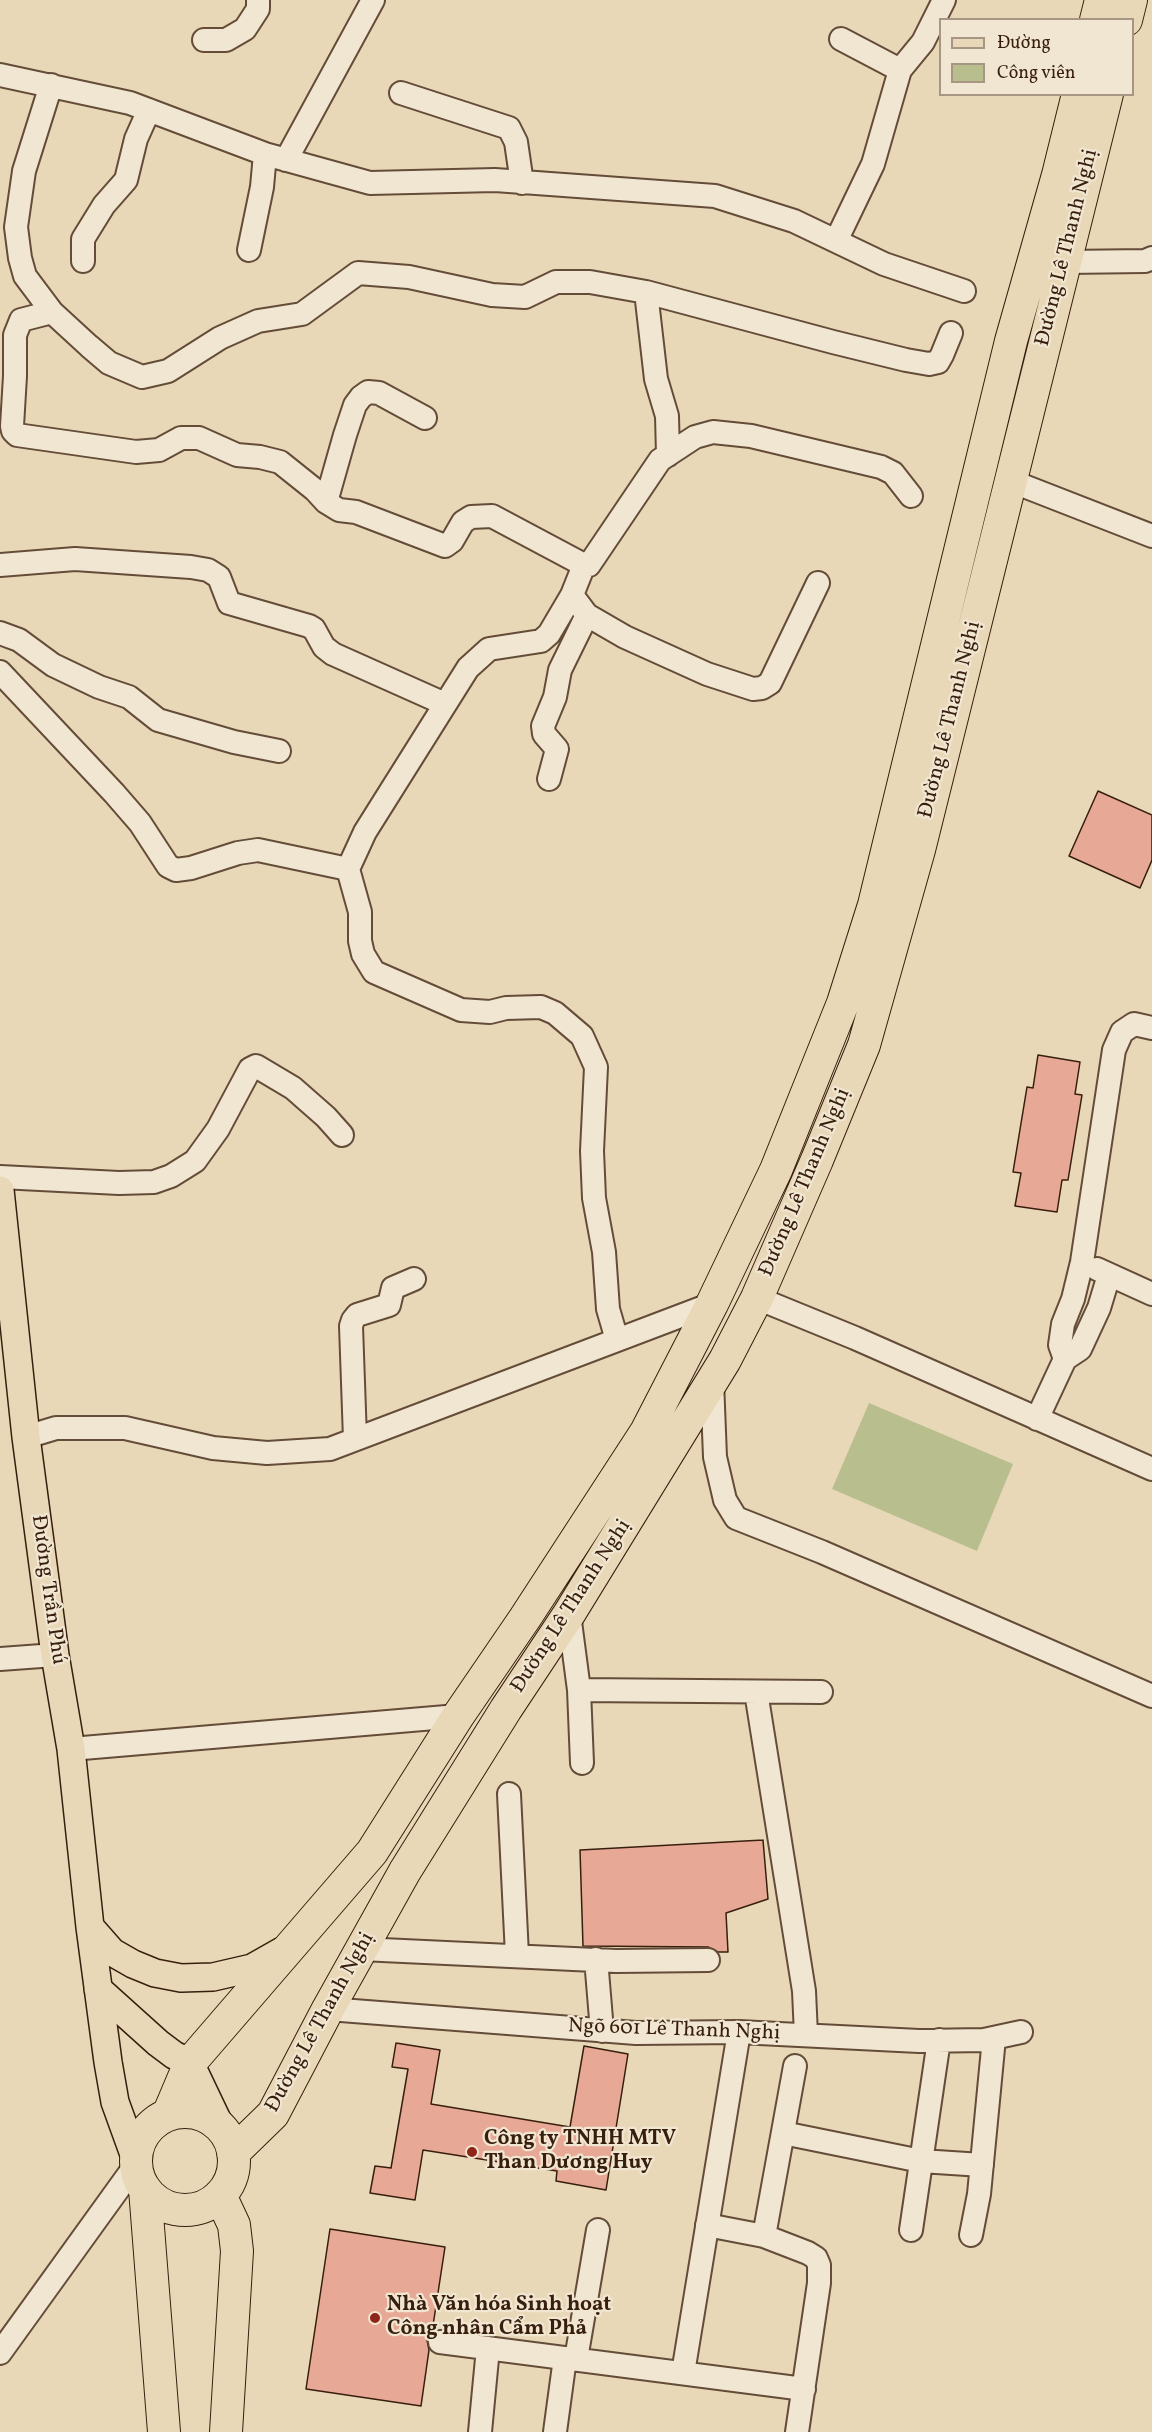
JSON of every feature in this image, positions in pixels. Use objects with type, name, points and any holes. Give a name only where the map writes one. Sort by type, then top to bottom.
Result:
[{"type":"highway","points":[[1096,18],[1101,0]]},
{"type":"highway","points":[[1126,18],[1131,0]]},
{"type":"highway","name":"Đường Lê Thanh Nghị","points":[[168,2115],[190,2063],[308,1929],[372,1852],[458,1716],[646,1432],[712,1304],[776,1170],[843,1003],[874,905],[1011,341],[1058,175],[1078,96]]},
{"type":"highway","name":"Đường Lê Thanh Nghị","points":[[227,2140],[273,2114],[327,2009],[405,1871],[506,1709],[569,1614],[725,1360],[757,1298],[817,1160],[864,1045],[919,850],[1106,96]]},
{"type":"highway","points":[[979,473],[1011,481]]},
{"type":"highway","points":[[139,2171],[154,2200],[167,2207],[181,2210],[195,2209],[209,2204],[229,2183],[234,2168],[227,2140],[210,2118],[196,2114],[182,2112],[168,2115],[145,2133],[139,2146],[139,2171],[164,2432]]},
{"type":"highway","points":[[220,2195],[234,2225],[237,2252],[226,2432]]},
{"type":"main road","name":"Đường Trần Phú","points":[[0,1190],[4,1268],[55,1655],[71,1749],[98,1989],[116,2102],[139,2171]]},
{"type":"main road","points":[[90,1927],[112,1952],[133,1964],[156,1973],[181,1978],[213,1977],[252,1968],[278,1954],[308,1929]]},
{"type":"main road","points":[[98,1989],[158,2043],[190,2063],[227,2140]]},
{"type":"street","points":[[204,40],[226,40],[245,29],[258,9],[258,0]]},
{"type":"street","points":[[249,250],[262,188],[276,157],[373,0]]},
{"type":"street","points":[[836,241],[873,164],[900,70],[923,42],[944,0]]},
{"type":"street","points":[[841,39],[900,70]]},
{"type":"street","points":[[0,75],[130,103],[276,157],[370,183],[495,180],[715,196],[794,221],[884,264],[964,291]]},
{"type":"street","points":[[51,85],[24,171],[16,227],[25,276],[52,312],[110,363],[142,377],[168,371],[220,338],[258,321],[302,314],[358,273],[409,276],[492,295],[525,297],[556,282],[590,282],[646,292],[885,355],[929,364],[938,362],[951,333]]},
{"type":"street","points":[[401,93],[510,128],[516,142],[522,183]]},
{"type":"street","points":[[83,261],[83,239],[104,205],[126,180],[136,139],[149,110]]},
{"type":"street","points":[[1065,262],[1150,262]]},
{"type":"street","points":[[646,292],[656,380],[667,416],[668,455]]},
{"type":"street","points":[[52,312],[21,320],[15,335],[12,426],[14,433],[136,452],[159,450],[181,438],[199,438],[237,455],[280,462],[315,490],[326,502],[339,510],[356,512],[445,546],[452,541],[463,522],[471,517],[492,516],[584,565],[589,565],[660,460],[695,437],[713,432],[751,436],[881,467],[893,473],[910,496]]},
{"type":"street","points":[[326,502],[345,435],[355,405],[361,397],[368,392],[379,393],[425,418]]},
{"type":"street","points":[[1011,481],[1152,536]]},
{"type":"street","points":[[0,565],[75,559],[208,570],[219,577],[228,603],[309,626],[314,629],[324,647],[333,654],[445,704]]},
{"type":"street","points":[[584,565],[572,596],[549,634],[541,641],[489,649],[468,668],[365,832],[348,869],[360,912],[360,941],[363,954],[374,972],[461,1010],[490,1012],[506,1008],[541,1006],[555,1013],[582,1036],[596,1067],[592,1151],[594,1198],[604,1252],[608,1309],[617,1340]]},
{"type":"street","points":[[572,596],[587,615],[625,637],[707,674],[753,689],[762,688],[770,683],[818,583]]},
{"type":"street","points":[[549,778],[557,753],[554,744],[544,734],[543,726],[555,696],[560,670],[587,615]]},
{"type":"street","points":[[0,633],[19,640],[53,665],[99,687],[129,697],[158,720],[234,742],[279,751]]},
{"type":"street","points":[[0,672],[140,823],[168,866],[176,870],[191,868],[238,853],[258,850],[348,869]]},
{"type":"street","points":[[1065,1359],[1060,1345],[1063,1324],[1073,1299],[1082,1262],[1114,1050],[1122,1032],[1134,1024],[1152,1028]]},
{"type":"street","points":[[0,1177],[119,1183],[154,1182],[171,1176],[195,1161],[218,1129],[250,1069],[256,1066],[293,1088],[326,1117],[342,1135]]},
{"type":"street","points":[[1082,1262],[1152,1294]]},
{"type":"street","points":[[1036,1419],[1065,1359],[1080,1349],[1099,1308],[1109,1275]]},
{"type":"street","points":[[355,1438],[352,1320],[357,1315],[389,1305],[393,1288],[414,1279]]},
{"type":"street","points":[[757,1298],[855,1338],[1152,1469]]},
{"type":"street","points":[[26,1437],[56,1428],[124,1428],[213,1448],[267,1453],[330,1449],[712,1304]]},
{"type":"street","points":[[712,1381],[716,1457],[725,1500],[736,1518],[822,1552],[1152,1696]]},
{"type":"street","points":[[569,1614],[579,1690],[582,1763]]},
{"type":"street","points":[[0,1659],[55,1655]]},
{"type":"street","points":[[579,1690],[821,1692]]},
{"type":"street","points":[[756,1692],[804,1991],[806,2035]]},
{"type":"street","points":[[71,1749],[458,1716]]},
{"type":"street","points":[[509,1794],[517,1955]]},
{"type":"street","points":[[361,1949],[616,1961],[708,1960]]},
{"type":"street","points":[[596,1959],[602,2031]]},
{"type":"street","name":"Ngõ 601 Lê Thanh Nghị","points":[[327,2009],[636,2033],[739,2032],[939,2040],[994,2038],[1020,2032]]},
{"type":"street","points":[[683,2373],[739,2032]]},
{"type":"street","points":[[971,2235],[981,2165],[994,2038]]},
{"type":"street","points":[[911,2230],[939,2040]]},
{"type":"street","points":[[764,2236],[795,2066]]},
{"type":"street","points":[[783,2133],[921,2161],[981,2165]]},
{"type":"street","points":[[0,2352],[139,2171]]},
{"type":"street","points":[[707,2225],[764,2236],[816,2258],[819,2265],[819,2283],[797,2432]]},
{"type":"street","points":[[555,2432],[598,2230]]},
{"type":"street","points":[[440,2342],[804,2389]]},
{"type":"street","points":[[480,2432],[488,2348]]},
{"type":"green space","points":[[869,1403],[1013,1464],[977,1551],[832,1489]]},
{"type":"building","points":[[1098,791],[1152,815],[1152,860],[1140,888],[1069,856]]},
{"type":"building","points":[[1038,1055],[1080,1062],[1075,1094],[1082,1095],[1068,1180],[1062,1180],[1057,1212],[1015,1206],[1021,1173],[1013,1172],[1027,1087],[1033,1088]]},
{"type":"building","points":[[763,1840],[768,1899],[726,1913],[728,1952],[718,1952],[708,1947],[583,1946],[580,1850]]},
{"type":"building","points":[[396,2043],[440,2050],[431,2104],[570,2127],[584,2046],[628,2054],[606,2190],[556,2181],[557,2171],[423,2150],[415,2200],[370,2193],[375,2166],[391,2168],[408,2069],[392,2067]]},
{"type":"building","name":"Nhà Văn hóa Sinh hoạt Công nhân Cẩm Phả","points":[[330,2229],[445,2247],[432,2332],[427,2340],[429,2350],[421,2406],[306,2389]]},
{"type":"place","name":"Công ty TNHH MTV Than Dương Huy","points":[[472,2152]]},
{"type":"place","name":"Nhà Văn hóa Sinh hoạt Công nhân Cẩm Phả","points":[[375,2318]]}]
